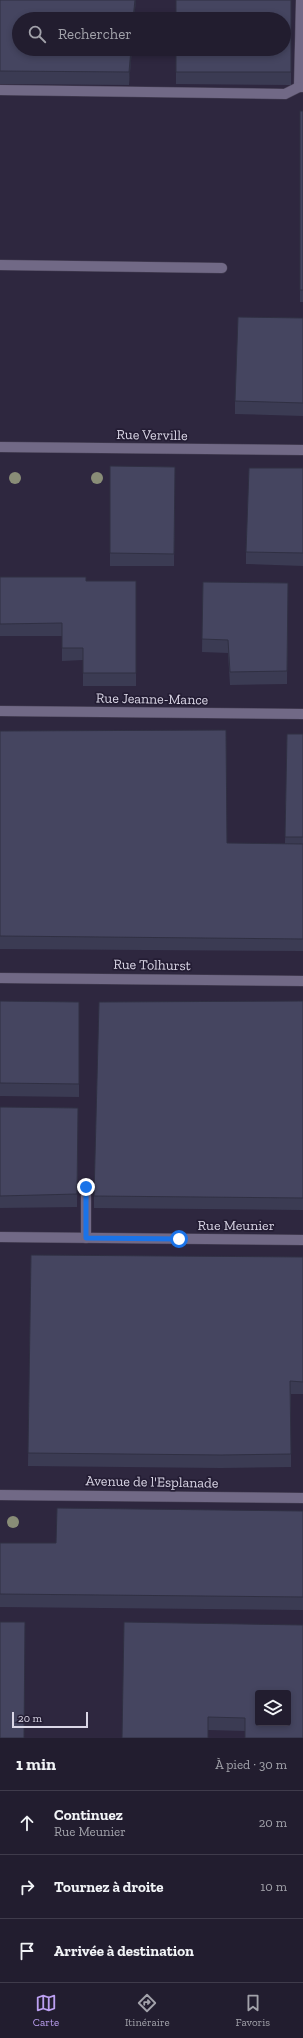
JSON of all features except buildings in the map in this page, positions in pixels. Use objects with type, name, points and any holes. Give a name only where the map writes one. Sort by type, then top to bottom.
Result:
[{"type":"street","points":[[0,90],[284,94],[301,87],[301,0]]},
{"type":"street","points":[[0,265],[222,268]]},
{"type":"street","name":"Rue Verville","points":[[0,447],[303,450]]},
{"type":"street","name":"Rue Jeanne-Mance","points":[[0,711],[303,714]]},
{"type":"street","name":"Rue Tolhurst","points":[[0,978],[303,981]]},
{"type":"street","points":[[86,1187],[86,1238]]},
{"type":"street","name":"Rue Meunier","points":[[0,1237],[303,1240]]},
{"type":"street","name":"Avenue de l'Esplanade","points":[[0,1495],[303,1498]]},
{"type":"route","points":[[86,1187],[86,1238],[179,1239]]}]
